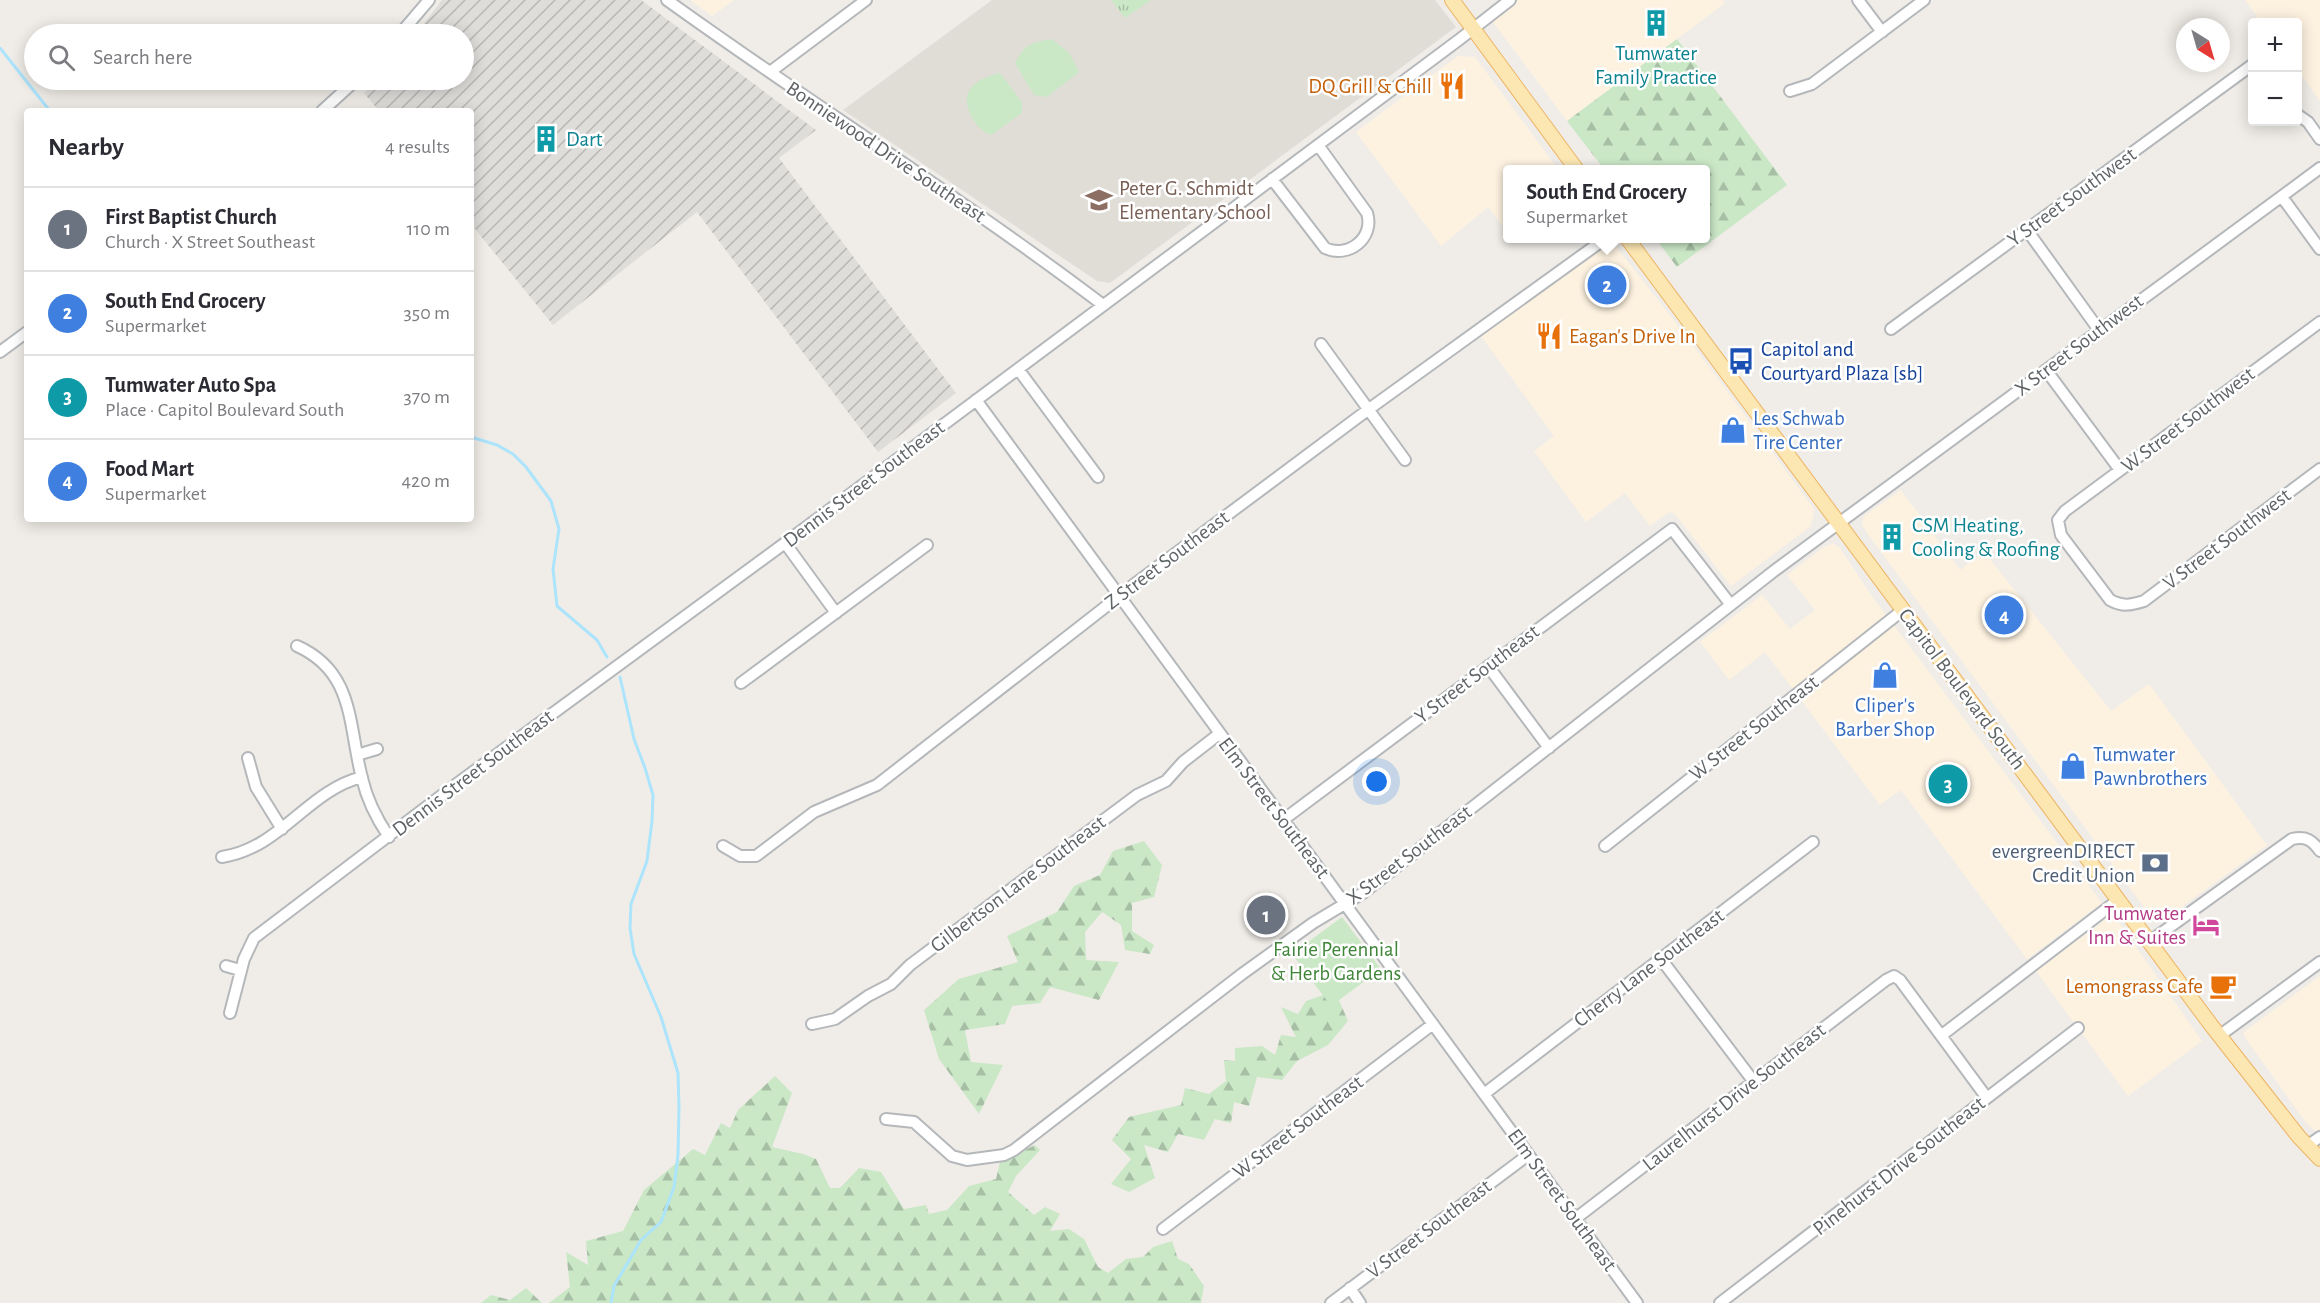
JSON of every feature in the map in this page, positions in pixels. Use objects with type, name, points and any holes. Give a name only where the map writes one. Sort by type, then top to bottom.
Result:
[{"type":"main road","points":[[1452,0],[1573,165]]},
{"type":"main road","name":"Capitol Boulevard South","points":[[1632,243],[2219,1036],[2303,1142],[2320,1159]]},
{"type":"street","points":[[409,24],[429,0]]},
{"type":"street","name":"Bonniewood Drive Southeast","points":[[667,0],[816,105],[947,192],[1103,305]]},
{"type":"street","points":[[770,72],[866,0]]},
{"type":"street","name":"Dennis Street Southeast","points":[[240,969],[254,938],[458,783],[785,543],[1510,0]]},
{"type":"street","points":[[1858,0],[1882,32]]},
{"type":"street","points":[[1790,91],[1812,84],[1924,0]]},
{"type":"street","name":"Y Street Southwest","points":[[1892,329],[2248,69]]},
{"type":"street","points":[[325,108],[345,90]]},
{"type":"street","points":[[2302,118],[2308,122],[2320,139]]},
{"type":"street","points":[[1272,179],[1325,248],[1333,252],[1344,252],[1354,246],[1369,231],[1370,222],[1367,213],[1318,145]]},
{"type":"street","name":"X Street Southwest","points":[[1838,523],[2320,168]]},
{"type":"street","points":[[2282,197],[2320,249]]},
{"type":"street","points":[[2027,230],[2099,330]]},
{"type":"street","name":"Z Street Southeast","points":[[723,846],[740,856],[756,856],[814,812],[877,785],[1119,596],[1369,409],[1599,243]]},
{"type":"street","name":"W Street Southwest","points":[[2058,520],[2065,511],[2320,322]]},
{"type":"street","points":[[0,352],[24,334]]},
{"type":"street","points":[[1321,344],[1405,460]]},
{"type":"street","points":[[1018,369],[1098,477]]},
{"type":"street","points":[[2046,370],[2120,470]]},
{"type":"street","name":"Elm Street Southeast","points":[[976,400],[1637,1303]]},
{"type":"street","name":"V Street Southwest","points":[[2058,520],[2061,534],[2110,600],[2119,605],[2131,605],[2144,601],[2320,469]]},
{"type":"street","name":"X Street Southeast","points":[[886,1119],[914,1122],[952,1156],[967,1160],[1004,1155],[1014,1150],[1242,974],[1313,922],[1363,893],[1838,523]]},
{"type":"street","name":"Y Street Southeast","points":[[1283,820],[1672,529],[1731,605]]},
{"type":"street","points":[[785,543],[836,613]]},
{"type":"street","points":[[741,683],[927,545]]},
{"type":"street","name":"W Street Southeast","points":[[1605,846],[1903,610]]},
{"type":"street","points":[[297,646],[320,659],[339,683],[346,702],[362,777],[372,809],[389,837]]},
{"type":"street","points":[[1488,666],[1549,748]]},
{"type":"street","name":"Gilbertson Lane Southeast","points":[[812,1024],[836,1019],[868,996],[891,984],[910,965],[1137,795],[1166,781],[1183,762],[1219,734]]},
{"type":"street","points":[[357,755],[377,749]]},
{"type":"street","points":[[248,758],[256,788],[282,829]]},
{"type":"street","points":[[222,857],[236,855],[254,848],[337,786],[362,777]]},
{"type":"street","points":[[2149,942],[2292,839],[2305,837],[2313,842],[2320,851]]},
{"type":"street","name":"Cherry Lane Southeast","points":[[1484,1094],[1813,842]]},
{"type":"street","points":[[1987,1098],[1942,1035],[2118,900]]},
{"type":"street","points":[[1661,959],[1754,1082]]},
{"type":"street","points":[[2219,1036],[2320,962]]},
{"type":"street","points":[[226,966],[240,969],[230,1013]]},
{"type":"street","name":"Laurelhurst Drive Southeast","points":[[1575,1219],[1886,980],[1894,976],[1900,980],[1942,1035]]},
{"type":"street","name":"W Street Southeast","points":[[1163,1229],[1434,1024]]},
{"type":"street","name":"Pinehurst Drive Southeast","points":[[1720,1303],[2078,1028]]},
{"type":"street","points":[[2303,1142],[2320,1137]]},
{"type":"street","name":"V Street Southeast","points":[[1331,1303],[1528,1155]]},
{"type":"street","points":[[1350,1288],[1360,1303]]},
{"type":"shaded area","points":[[442,0],[641,0],[816,130],[779,158],[956,393],[878,452],[697,212],[553,325],[474,228],[474,108],[376,108],[364,93],[367,90],[474,90],[474,24],[424,24]]},
{"type":"shaded area","points":[[690,0],[734,0],[712,16]]},
{"type":"shaded area","name":"Peter G. Schmidt Elementary School","points":[[992,0],[1435,0],[1456,27],[1110,283],[1097,281],[843,110]]},
{"type":"shaded area","points":[[1514,0],[1723,0],[1725,3],[1567,121],[1490,18]]},
{"type":"shaded area","points":[[2245,0],[2320,0],[2320,101],[2302,76],[2302,18],[2258,18]]},
{"type":"shaded area","points":[[1458,56],[1475,57],[1555,165],[1503,165],[1503,226],[1488,207],[1441,246],[1356,132]]},
{"type":"shaded area","points":[[1604,243],[1613,243],[1687,337],[1814,509],[1811,526],[1731,586],[1675,514],[1669,512],[1650,526],[1625,493],[1586,522],[1534,451],[1554,436],[1478,332]]},
{"type":"shaded area","points":[[1901,490],[1960,570],[1984,552],[2111,711],[2149,684],[2267,845],[2162,921],[2152,918],[1867,533],[1862,524],[1864,516]]},
{"type":"shaded area","points":[[1833,543],[1840,548],[1871,595],[2102,903],[2027,959],[1901,790],[1880,805],[1765,652],[1729,680],[1700,642],[1762,595],[1790,629],[1815,610],[1787,575],[1824,547]]},
{"type":"shaded area","points":[[2110,916],[2115,917],[2202,1041],[2128,1096],[2036,971]]},
{"type":"shaded area","points":[[2320,976],[2320,1135],[2307,1124],[2244,1036],[2244,1032]]},
{"type":"green space","points":[[1111,0],[1151,0],[1125,18]]},
{"type":"green space","points":[[1052,39],[1070,54],[1079,72],[1047,97],[1034,95],[1015,63],[1022,51],[1030,45]]},
{"type":"green space","points":[[1677,39],[1787,185],[1710,242],[1710,165],[1601,165],[1567,121]]},
{"type":"green space","points":[[1000,73],[1022,102],[1022,113],[991,135],[982,130],[971,116],[967,99],[972,87],[978,82]]},
{"type":"green space","points":[[1659,243],[1709,243],[1677,267]]},
{"type":"green space","points":[[1144,841],[1162,865],[1154,897],[1132,903],[1132,931],[1154,945],[1150,954],[1125,950],[1121,925],[1102,912],[1085,932],[1086,960],[1119,962],[1099,1000],[1050,987],[1040,1003],[1012,1006],[1005,1024],[965,1030],[971,1062],[1003,1065],[979,1114],[939,1059],[924,1010],[959,979],[1018,962],[1007,936],[1057,912],[1074,886],[1100,875],[1113,851]]},
{"type":"green space","name":"Fairie Perennial & Herb Gardens","points":[[1342,917],[1381,969],[1331,1006],[1292,954]]},
{"type":"green space","points":[[1335,991],[1348,1021],[1328,1045],[1297,1061],[1282,1080],[1257,1077],[1249,1106],[1234,1102],[1231,1123],[1215,1119],[1204,1140],[1178,1134],[1168,1152],[1144,1145],[1155,1178],[1129,1192],[1111,1184],[1131,1159],[1112,1140],[1129,1117],[1181,1105],[1185,1088],[1209,1094],[1226,1081],[1224,1060],[1235,1061],[1235,1048],[1262,1046],[1275,1055],[1281,1035],[1296,1037],[1281,1007],[1298,1014],[1306,1001]]},
{"type":"green space","points":[[775,1076],[792,1093],[772,1147],[816,1159],[830,1188],[840,1188],[859,1168],[881,1172],[904,1209],[926,1205],[929,1214],[947,1210],[969,1186],[996,1179],[1000,1162],[1035,1145],[1040,1150],[1016,1176],[1008,1192],[1034,1215],[1045,1207],[1060,1214],[1050,1231],[1069,1229],[1084,1239],[1098,1267],[1108,1273],[1126,1259],[1143,1257],[1153,1247],[1172,1241],[1178,1259],[1189,1264],[1204,1286],[1201,1303],[549,1303],[570,1287],[566,1252],[588,1265],[586,1241],[623,1231],[644,1190],[693,1149],[705,1155],[721,1123],[730,1128],[738,1110]]},
{"type":"green space","points":[[526,1288],[542,1303],[481,1303],[491,1295],[510,1300]]},
{"type":"waterway","points":[[0,48],[24,78]]},
{"type":"waterway","points":[[33,90],[48,108]]},
{"type":"waterway","points":[[474,438],[497,445],[513,454],[526,467],[551,501],[559,529],[553,569],[557,606],[597,640],[607,657]]},
{"type":"waterway","points":[[611,1303],[614,1286],[641,1240],[661,1222],[674,1187],[678,1155],[679,1107],[678,1073],[661,1017],[634,954],[630,928],[631,904],[647,861],[653,795],[634,739],[620,677]]},
{"type":"place","name":"Tumwater Family Practice","points":[[1656,23]]},
{"type":"place","name":"DQ Grill & Chill","points":[[1452,86]]},
{"type":"place","name":"Dart","points":[[546,139]]},
{"type":"place","name":"Peter G. Schmidt Elementary School","points":[[1099,200]]},
{"type":"place","name":"South End Grocery","points":[[1607,285]]},
{"type":"place","name":"Eagan's Drive In","points":[[1549,336]]},
{"type":"place","name":"Capitol and Courtyard Plaza [sb]","points":[[1741,361]]},
{"type":"place","name":"Les Schwab Tire Center","points":[[1733,430]]},
{"type":"place","name":"CSM Heating, Cooling & Roofing","points":[[1892,537]]},
{"type":"place","name":"Food Mart","points":[[2004,615]]},
{"type":"place","name":"Cliper's Barber Shop","points":[[1885,675]]},
{"type":"place","name":"Tumwater Pawnbrothers","points":[[2073,766]]},
{"type":"place","name":"Tumwater Auto Spa","points":[[1948,784]]},
{"type":"place","name":"evergreenDIRECT Credit Union","points":[[2155,863]]},
{"type":"place","name":"First Baptist Church","points":[[1266,915]]},
{"type":"place","name":"Tumwater Inn & Suites","points":[[2206,925]]},
{"type":"place","name":"Lemongrass Cafe","points":[[2223,986]]}]
